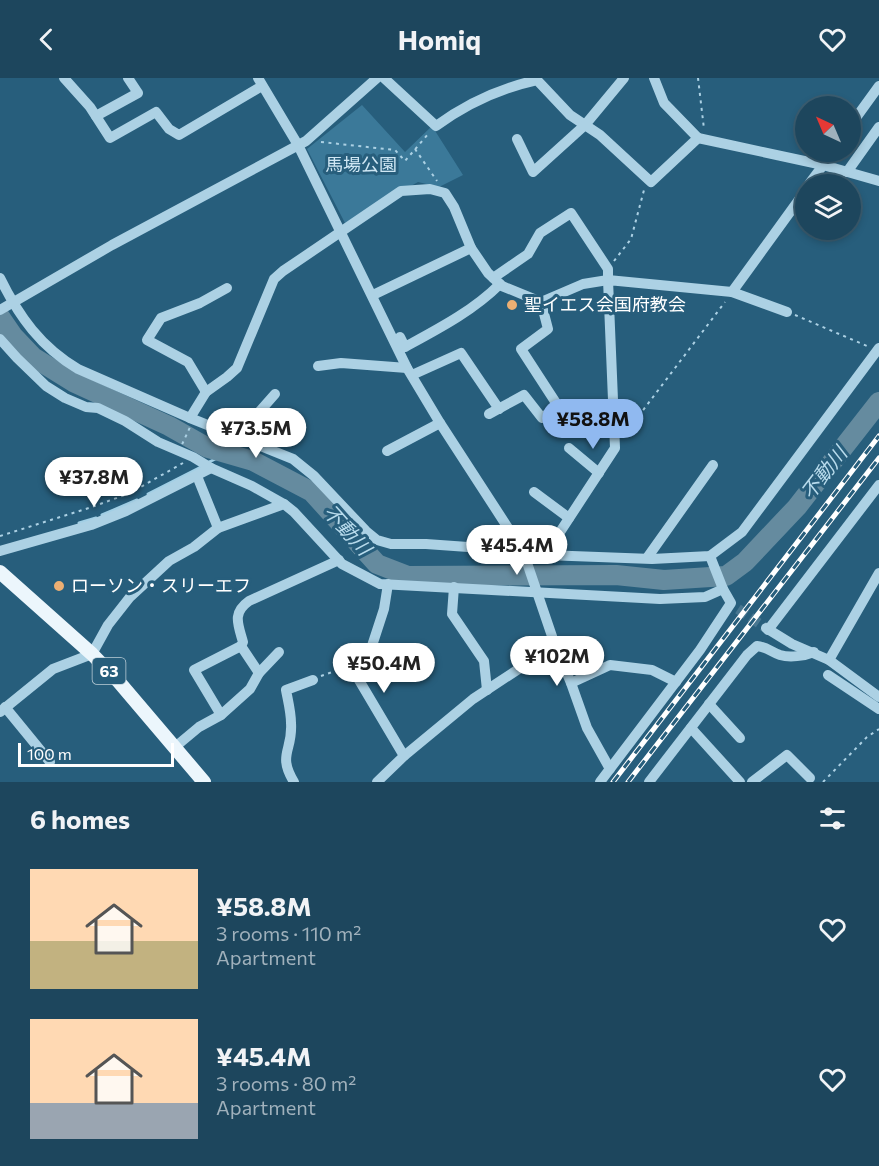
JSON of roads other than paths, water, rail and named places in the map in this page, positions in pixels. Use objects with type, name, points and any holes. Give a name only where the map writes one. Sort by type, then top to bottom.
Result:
[{"type":"main road","name":"63","points":[[0,573],[92,654],[119,682],[204,782]]},
{"type":"street","points":[[64,78],[90,107],[110,138],[156,112],[169,129],[179,135],[260,82],[302,143],[409,371],[523,551],[555,645],[587,728],[610,769]]},
{"type":"street","points":[[96,116],[138,93],[128,78]]},
{"type":"street","points":[[6,307],[112,245],[302,143],[377,78]]},
{"type":"street","points":[[384,78],[436,126],[454,112],[513,85],[538,79],[570,115],[600,135],[651,182],[701,138]]},
{"type":"street","points":[[517,139],[535,177],[585,125],[624,78]]},
{"type":"street","points":[[654,78],[664,103],[701,138],[823,165],[879,181]]},
{"type":"street","points":[[861,111],[879,86]]},
{"type":"street","points":[[847,172],[879,127]]},
{"type":"street","points":[[816,174],[825,162]]},
{"type":"street","points":[[190,421],[206,392],[237,368],[274,279],[401,191],[430,189],[445,193],[454,207],[471,248],[496,281],[541,302],[608,275],[732,292],[787,312]]},
{"type":"street","points":[[732,292],[795,205]]},
{"type":"street","points":[[387,326],[395,329],[405,347],[468,310],[485,298],[496,281],[528,254],[540,233],[571,213],[608,275],[615,448],[545,555]]},
{"type":"street","points":[[373,295],[471,248]]},
{"type":"street","points":[[0,278],[6,307],[39,340],[65,361],[190,421],[238,436],[293,459],[314,476],[366,531],[377,540],[391,544],[426,544],[523,551],[545,555],[647,558],[710,556],[742,532],[878,349]]},
{"type":"street","points":[[206,392],[188,362],[147,340],[161,318],[200,303],[227,288]]},
{"type":"street","points":[[318,366],[340,363],[409,371],[461,353],[494,412],[524,395],[542,418],[558,406],[521,349],[548,329],[541,302]]},
{"type":"street","points":[[0,339],[46,386],[65,398],[86,407],[98,408],[125,421],[158,442],[252,486],[284,504],[342,564],[380,584],[538,591],[593,597],[705,597],[723,589]]},
{"type":"street","points":[[238,436],[275,394]]},
{"type":"street","points":[[387,451],[440,423]]},
{"type":"street","points":[[568,448],[599,473]]},
{"type":"street","points":[[647,558],[713,465]]},
{"type":"street","points":[[0,551],[126,511],[211,468]]},
{"type":"street","points":[[197,476],[218,528]]},
{"type":"street","points":[[879,484],[767,629],[792,644],[828,660],[879,696]]},
{"type":"street","points":[[534,492],[569,518]]},
{"type":"street","points":[[50,762],[3,709],[53,669],[92,654],[108,625],[148,579],[169,561],[194,547],[218,528],[284,504]]},
{"type":"street","points":[[600,782],[716,627],[735,606],[723,589],[710,556]]},
{"type":"street","points":[[221,716],[194,670],[241,646],[243,642],[237,614],[240,607],[249,600],[339,560]]},
{"type":"street","points":[[828,660],[879,573]]},
{"type":"street","points":[[388,584],[384,609],[368,658],[352,663],[350,668],[404,756]]},
{"type":"street","points":[[454,586],[452,614],[484,661],[487,690]]},
{"type":"street","points":[[377,782],[447,719],[555,645]]},
{"type":"street","points":[[241,646],[259,673]]},
{"type":"street","points":[[649,782],[747,655],[758,646],[781,655],[805,656],[814,652]]},
{"type":"street","points":[[175,747],[199,727],[221,716],[250,689],[259,673],[279,652]]},
{"type":"street","points":[[571,683],[610,665],[652,670],[676,682]]},
{"type":"street","points":[[828,675],[879,709]]},
{"type":"street","points":[[294,782],[286,769],[285,762],[291,724],[286,690],[313,680]]},
{"type":"street","points":[[709,704],[740,738]]},
{"type":"street","points":[[691,728],[740,782]]},
{"type":"street","points":[[752,782],[787,754],[810,778]]},
{"type":"waterway","name":"不動川","points":[[0,317],[13,336],[33,357],[75,383],[169,426],[208,448],[253,461],[312,492],[377,564],[408,576],[616,575],[664,580],[726,576],[745,562],[797,507],[879,402]]},
{"type":"waterway","points":[[209,462],[228,453]]},
{"type":"waterway","points":[[148,494],[201,467]]},
{"type":"waterway","points":[[102,515],[137,500]]},
{"type":"waterway","points":[[79,523],[96,518]]},
{"type":"tunnel","points":[[738,609],[766,628]]},
{"type":"railway","points":[[613,782],[879,436]]},
{"type":"railway","points":[[628,782],[879,458]]},
{"type":"place","name":"聖イエス会国府教会","points":[[512,305]]},
{"type":"place","name":"ローソン・スリーエフ","points":[[59,586]]},
{"type":"park label","name":"馬場公園","points":[[361,165]]}]
